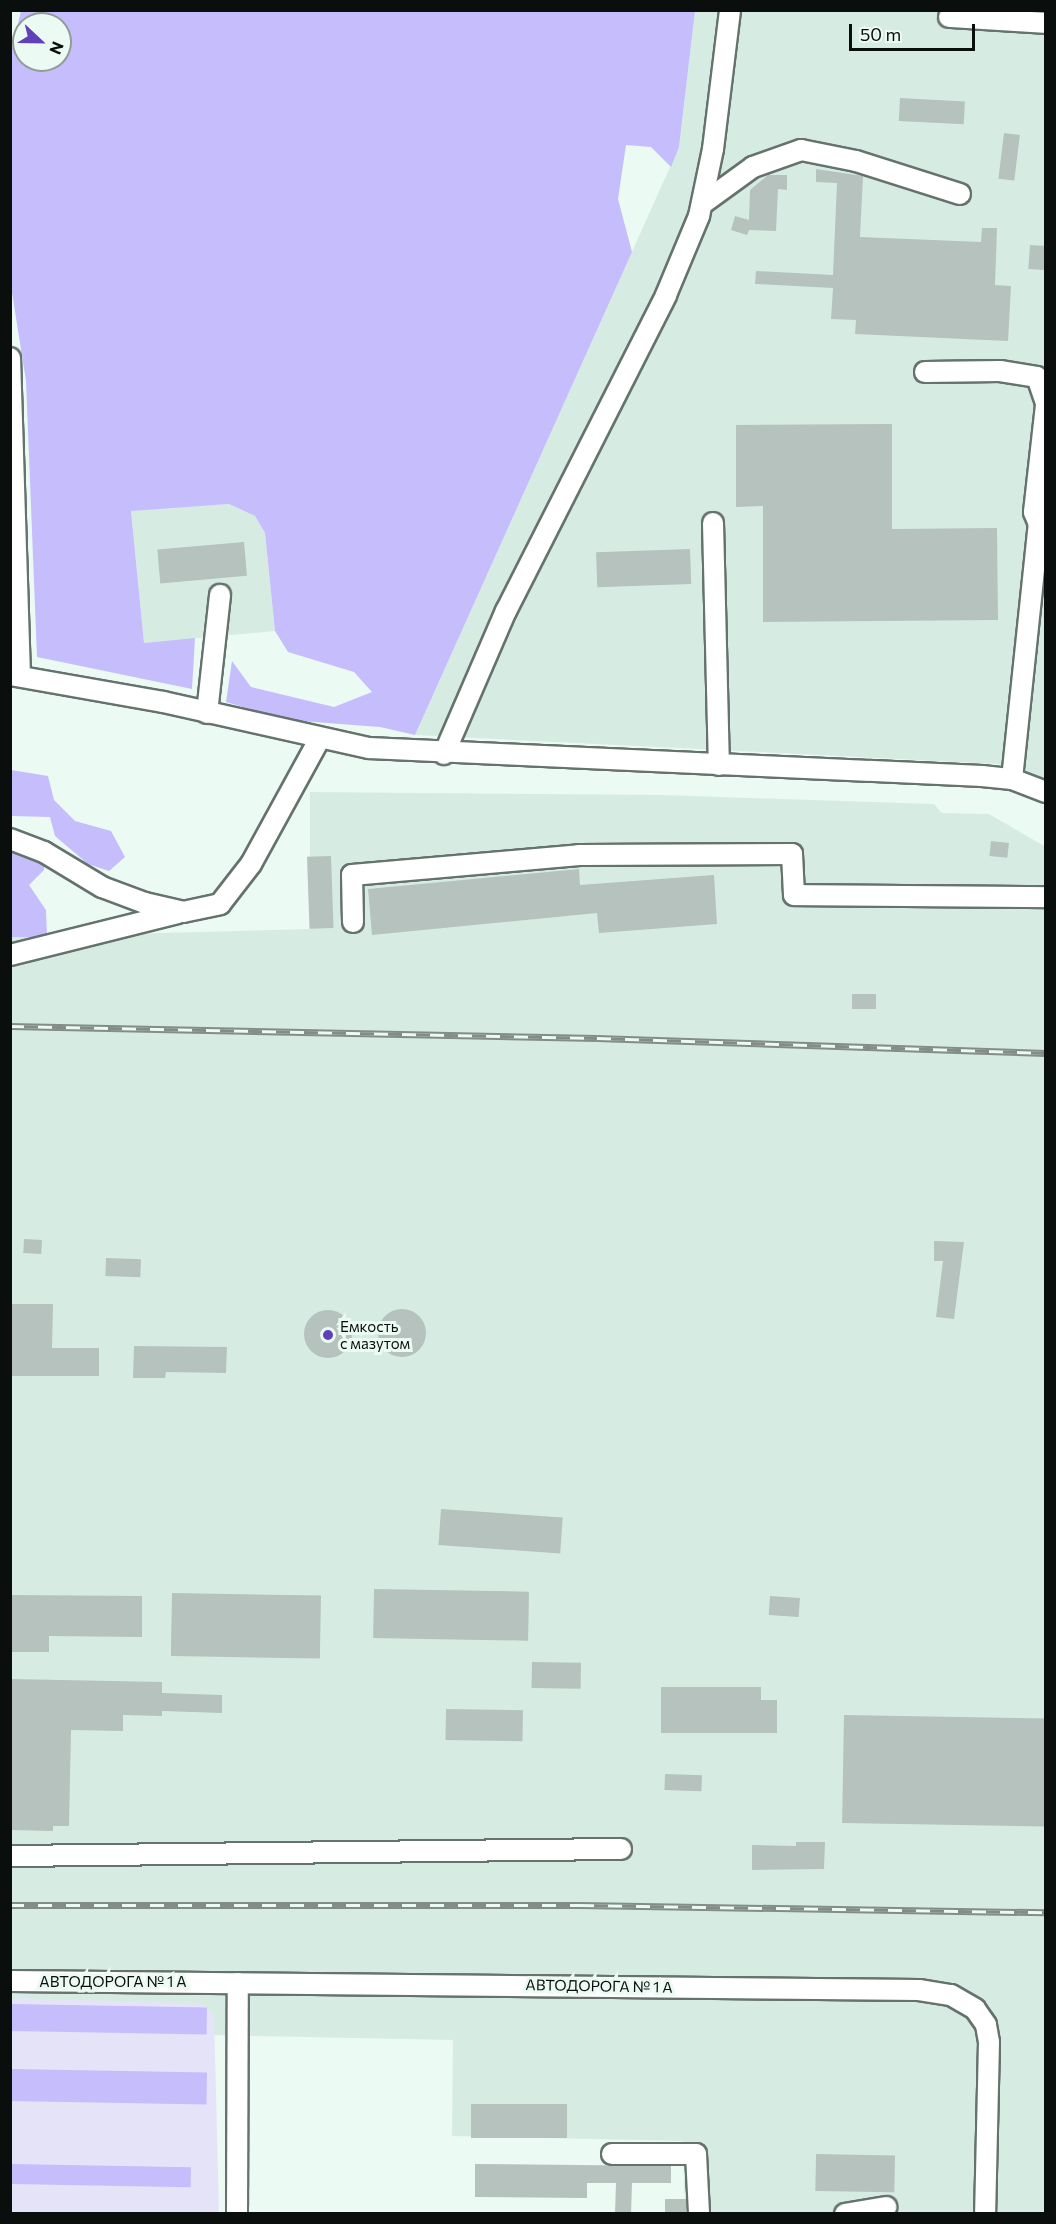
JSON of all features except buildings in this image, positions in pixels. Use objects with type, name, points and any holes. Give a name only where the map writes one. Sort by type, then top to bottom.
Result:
[{"type":"street","points":[[444,754],[506,611],[666,295],[702,204],[713,149],[730,10]]},
{"type":"street","points":[[949,17],[1046,23]]},
{"type":"street","points":[[702,204],[753,167],[801,150],[856,161],[960,194]]},
{"type":"street","points":[[10,358],[15,675],[369,748],[444,754],[1012,779],[1046,792]]},
{"type":"street","points":[[925,372],[1000,371],[1037,376],[1046,404],[1034,512],[1040,524],[1012,779]]},
{"type":"street","points":[[713,523],[719,765]]},
{"type":"street","points":[[207,713],[219,595]]},
{"type":"street","points":[[10,955],[220,904],[251,864],[320,738]]},
{"type":"street","points":[[10,839],[44,852],[102,887],[183,912]]},
{"type":"street","points":[[353,922],[352,875],[579,855],[792,854],[794,894],[1046,897]]},
{"type":"street","points":[[10,1856],[621,1849]]},
{"type":"street","name":"АВТОДОРОГА № 1 А","points":[[10,1981],[919,1990],[951,1995],[975,2009],[986,2025],[989,2042],[985,2214]]},
{"type":"street","points":[[237,2214],[238,1983]]},
{"type":"street","points":[[612,2154],[696,2154],[699,2214]]},
{"type":"street","points":[[845,2214],[886,2207]]},
{"type":"shaded area","points":[[21,11],[695,11],[679,147],[671,167],[651,147],[626,145],[618,199],[632,252],[415,735],[380,727],[288,720],[226,702],[232,661],[251,687],[334,707],[372,692],[354,672],[288,652],[275,631],[265,533],[255,516],[229,504],[131,511],[144,643],[195,638],[192,689],[37,657],[26,381],[10,280],[10,57],[12,49],[12,72],[72,72],[72,12]]},
{"type":"shaded area","points":[[695,11],[1045,11],[1045,783],[998,764],[415,735],[679,147]]},
{"type":"shaded area","points":[[229,504],[255,516],[265,533],[275,631],[144,643],[131,510]]},
{"type":"shaded area","points":[[11,770],[48,776],[54,800],[75,821],[111,831],[125,857],[109,871],[88,864],[55,836],[50,817],[11,816]]},
{"type":"shaded area","points":[[310,792],[662,795],[934,804],[942,813],[989,814],[1046,847],[1045,2213],[685,2213],[683,2141],[452,2136],[453,2040],[11,2031],[11,937],[310,929]]},
{"type":"shaded area","points":[[10,833],[45,842],[44,870],[29,885],[46,910],[47,937],[11,937]]},
{"type":"shaded area","points":[[11,1998],[203,2004],[214,2015],[219,2213],[11,2214]]},
{"type":"shaded area","points":[[11,2004],[207,2007],[206,2034],[11,2031]]},
{"type":"shaded area","points":[[11,2069],[207,2072],[206,2104],[10,2101]]},
{"type":"shaded area","points":[[11,2164],[191,2167],[191,2187],[11,2184]]},
{"type":"railway","points":[[10,1026],[597,1038],[1046,1053]]},
{"type":"railway","points":[[10,1905],[580,1905],[1046,1912]]},
{"type":"place","name":"Емкость с мазутом","points":[[328,1335]]}]
